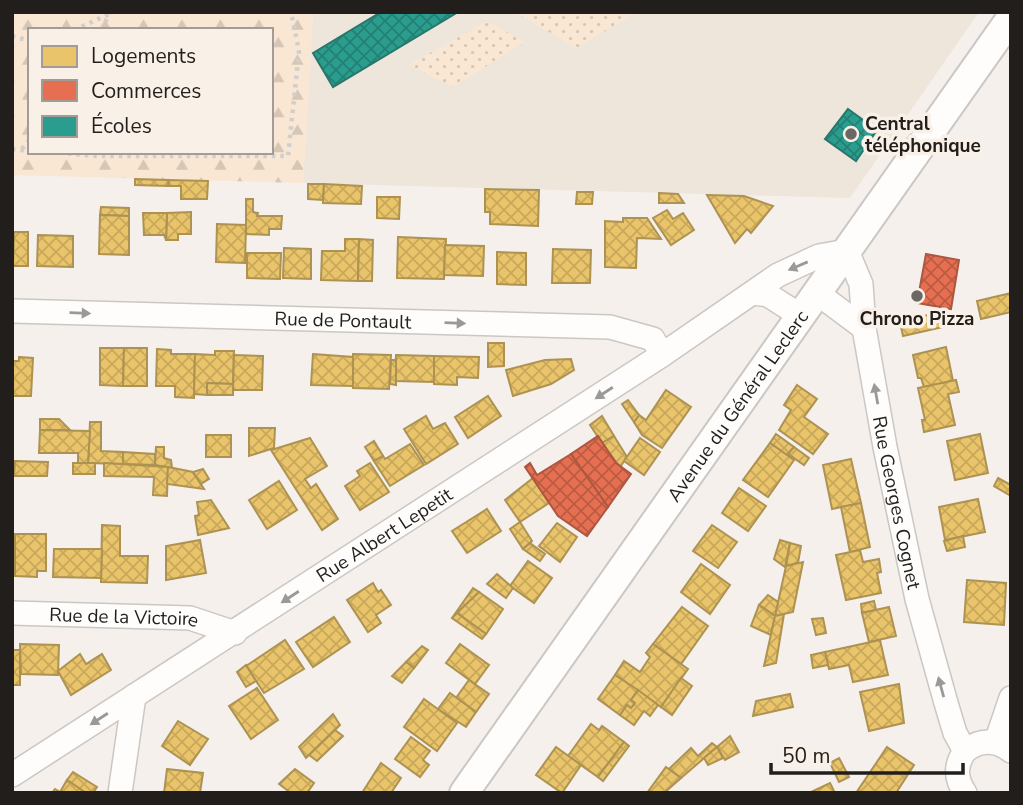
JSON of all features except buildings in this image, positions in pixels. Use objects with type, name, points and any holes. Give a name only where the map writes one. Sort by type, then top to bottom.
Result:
[{"type":"street","name":"Avenue du Général Leclerc","points":[[464,793],[1011,18]]},
{"type":"street","name":"Rue Albert Lepetit","points":[[12,775],[662,355],[788,270],[819,256],[847,251]]},
{"type":"street","name":"Rue Georges Cognet","points":[[847,251],[861,284],[864,328],[885,447],[917,599],[946,703],[965,751]]},
{"type":"street","points":[[754,293],[809,304],[864,328]]},
{"type":"street","name":"Rue de Pontault","points":[[12,311],[610,327],[653,339],[662,355]]},
{"type":"street","name":"Rue de la Victoire","points":[[12,614],[190,618],[234,633]]},
{"type":"street","points":[[120,793],[134,696]]},
{"type":"street","points":[[965,793],[957,777],[960,758],[965,751],[979,742],[1004,747],[1011,698]]},
{"type":"path","points":[[74,154],[288,156],[299,51],[291,12]]},
{"type":"path","points":[[78,28],[109,13]]},
{"type":"path","points":[[22,150],[28,142]]},
{"type":"path","points":[[12,149],[28,151]]},
{"type":"shaded area","points":[[313,12],[979,12],[850,198],[303,183]]},
{"type":"green space","points":[[12,12],[313,12],[303,183],[12,175]]},
{"type":"green space","points":[[514,12],[637,12],[577,48]]},
{"type":"green space","points":[[487,21],[525,42],[453,87],[409,65]]},
{"type":"place","name":"Central téléphonique","points":[[851,134]]},
{"type":"place","name":"Chrono Pizza","points":[[917,296]]}]
